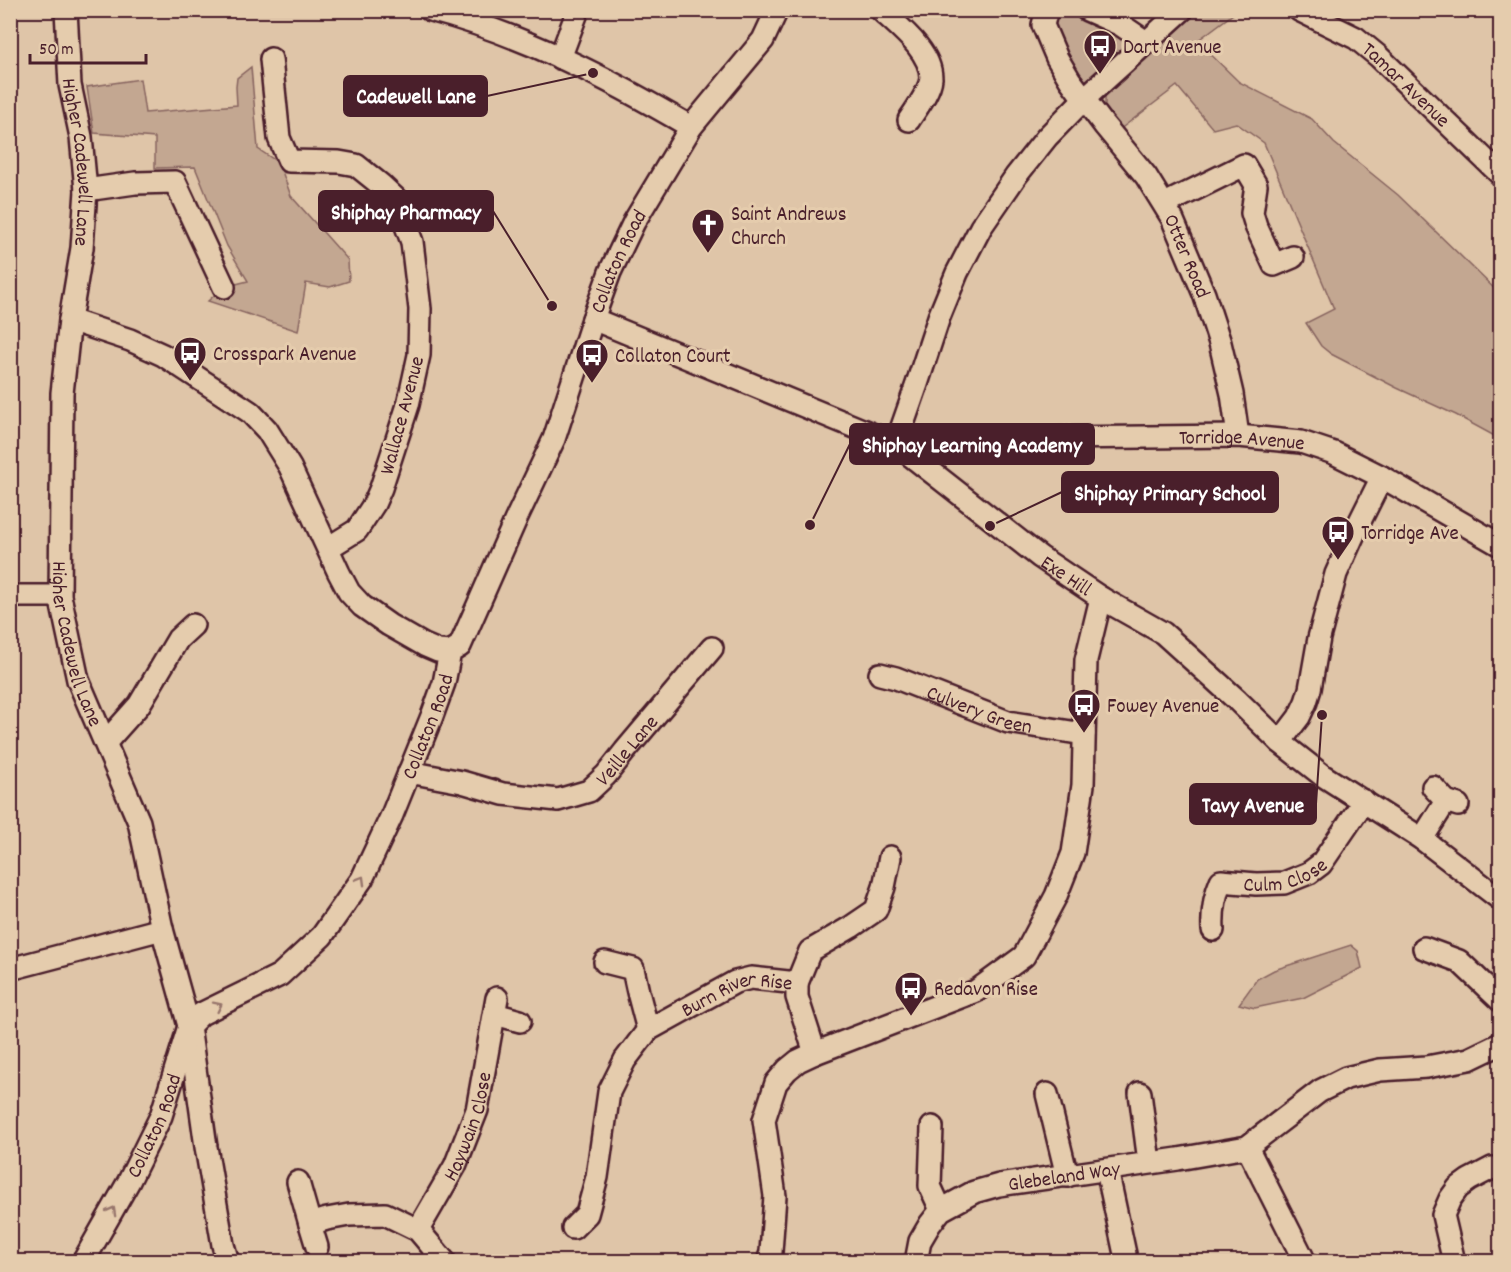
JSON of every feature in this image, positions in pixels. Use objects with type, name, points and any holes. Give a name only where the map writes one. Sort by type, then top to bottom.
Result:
[{"type":"street","name":"Higher Cadewell Lane","points":[[66,10],[70,85],[81,137],[86,190],[82,248],[70,320],[62,393],[60,596],[78,680],[139,822],[162,929],[189,1026],[208,1158],[228,1262]]},
{"type":"street","points":[[430,10],[504,34],[560,58],[638,96],[691,127]]},
{"type":"street","points":[[560,58],[578,10]]},
{"type":"street","name":"Collaton Road","points":[[83,1262],[129,1181],[161,1116],[189,1026],[201,1014],[280,975],[322,936],[363,879],[432,716],[444,683],[450,652],[460,646],[554,439],[610,272],[634,222],[691,127],[763,40],[777,10]]},
{"type":"street","points":[[881,10],[910,38],[927,60],[931,79],[924,96],[909,120]]},
{"type":"street","name":"Otter Road","points":[[1048,10],[1043,25],[1070,80],[1146,176],[1165,204],[1204,294],[1220,343],[1232,394],[1238,436]]},
{"type":"street","points":[[1087,10],[1121,25],[1146,42]]},
{"type":"street","points":[[896,444],[939,317],[957,273],[981,227],[1016,176],[1047,137],[1084,98],[1182,10]]},
{"type":"street","name":"Tamar Avenue","points":[[1299,10],[1356,38],[1378,56],[1500,174]]},
{"type":"street","name":"Wallace Avenue","points":[[271,58],[279,138],[289,161],[339,162],[356,165],[396,199],[412,242],[420,309],[419,355],[408,405],[381,488],[374,504],[357,530],[328,548]]},
{"type":"street","points":[[1165,204],[1244,165],[1256,185],[1252,213],[1256,226],[1275,265],[1293,257]]},
{"type":"street","points":[[86,190],[135,183],[175,182],[224,287]]},
{"type":"street","name":"Exe Hill","points":[[593,319],[896,444],[1040,557],[1101,598],[1163,633],[1280,742],[1322,775],[1462,868],[1500,899]]},
{"type":"street","points":[[70,320],[130,340],[163,355],[250,412],[267,430],[290,467],[349,592],[362,606],[389,625],[424,645],[438,651],[450,652]]},
{"type":"street","name":"Torridge Avenue","points":[[957,439],[1238,436],[1301,442],[1334,453],[1382,477],[1500,545]]},
{"type":"street","points":[[1280,742],[1299,717],[1306,702],[1319,638],[1336,574],[1382,477]]},
{"type":"street","points":[[10,596],[60,596]]},
{"type":"street","points":[[768,1262],[771,1252],[775,1196],[764,1120],[776,1083],[798,1061],[815,1053],[976,991],[1024,956],[1056,896],[1073,853],[1083,785],[1086,660],[1101,598]]},
{"type":"street","points":[[106,742],[139,705],[178,639],[193,625]]},
{"type":"street","name":"Veille Lane","points":[[409,772],[462,782],[503,794],[558,800],[589,791],[606,775],[712,648]]},
{"type":"street","name":"Culvery Green","points":[[880,674],[896,678],[1008,722],[1084,734]]},
{"type":"street","points":[[1422,840],[1446,798]]},
{"type":"street","name":"Culm Close","points":[[1213,930],[1212,913],[1215,895],[1221,881],[1256,884],[1284,883],[1309,873],[1321,864],[1364,801]]},
{"type":"street","points":[[797,983],[810,951],[876,910],[884,887],[890,857]]},
{"type":"street","points":[[10,969],[162,929]]},
{"type":"street","points":[[1424,948],[1460,961],[1500,1000]]},
{"type":"street","points":[[605,962],[633,969],[648,1030]]},
{"type":"street","name":"Burn River Rise","points":[[573,1228],[587,1214],[597,1177],[609,1092],[625,1060],[648,1030],[735,982],[751,978],[797,983],[797,997],[815,1053]]},
{"type":"street","name":"Haywain Close","points":[[418,1230],[455,1166],[477,1110],[496,1006],[520,1021]]},
{"type":"street","name":"Glebeland Way","points":[[916,1262],[920,1241],[941,1210],[974,1192],[999,1185],[1247,1147],[1320,1091],[1346,1078],[1380,1070],[1427,1067],[1469,1059],[1500,1044]]},
{"type":"street","points":[[1140,1093],[1149,1162]]},
{"type":"street","points":[[1047,1094],[1067,1176]]},
{"type":"street","points":[[932,1126],[930,1185],[941,1210]]},
{"type":"street","points":[[1247,1147],[1305,1262]]},
{"type":"street","points":[[1454,1262],[1443,1215],[1450,1199],[1458,1188],[1469,1180],[1492,1168],[1500,1169]]},
{"type":"street","points":[[1107,1170],[1125,1254]]},
{"type":"street","points":[[298,1182],[317,1247]]},
{"type":"street","points":[[310,1224],[349,1215],[385,1214],[418,1230],[445,1262]]},
{"type":"shaded area","points":[[1049,11],[1087,11],[1146,42],[1085,98],[1046,13]]},
{"type":"shaded area","points":[[1194,11],[1237,11],[1197,41],[1239,82],[1312,119],[1334,143],[1398,195],[1500,294],[1500,439],[1331,354],[1321,346],[1306,323],[1334,309],[1264,143],[1236,123],[1213,129],[1177,86],[1119,130],[1105,109],[1105,93]]},
{"type":"shaded area","points":[[251,67],[258,149],[279,163],[291,196],[348,260],[349,281],[330,287],[306,283],[298,331],[208,301],[224,287],[248,281],[227,246],[195,167],[155,168],[155,138],[94,133],[87,87],[140,79],[145,113],[237,105],[237,78]]},
{"type":"shaded area","points":[[1351,945],[1358,951],[1362,968],[1303,998],[1255,1008],[1239,1004],[1257,979],[1274,970]]},
{"type":"place","name":"Cadewell Lane","points":[[593,73]]},
{"type":"place","name":"Dart Avenue","points":[[1100,75]]},
{"type":"place","name":"Saint Andrews Church","points":[[708,254]]},
{"type":"place","name":"Shiphay Pharmacy","points":[[552,306]]},
{"type":"place","name":"Crosspark Avenue","points":[[190,382]]},
{"type":"place","name":"Collaton Court","points":[[592,384]]},
{"type":"place","name":"Shiphay Learning Academy","points":[[810,525]]},
{"type":"place","name":"Shiphay Primary School","points":[[990,526]]},
{"type":"place","name":"Torridge Ave","points":[[1338,561]]},
{"type":"place","name":"Tavy Avenue","points":[[1322,715]]},
{"type":"place","name":"Fowey Avenue","points":[[1084,734]]},
{"type":"place","name":"Redavon Rise","points":[[911,1017]]}]
